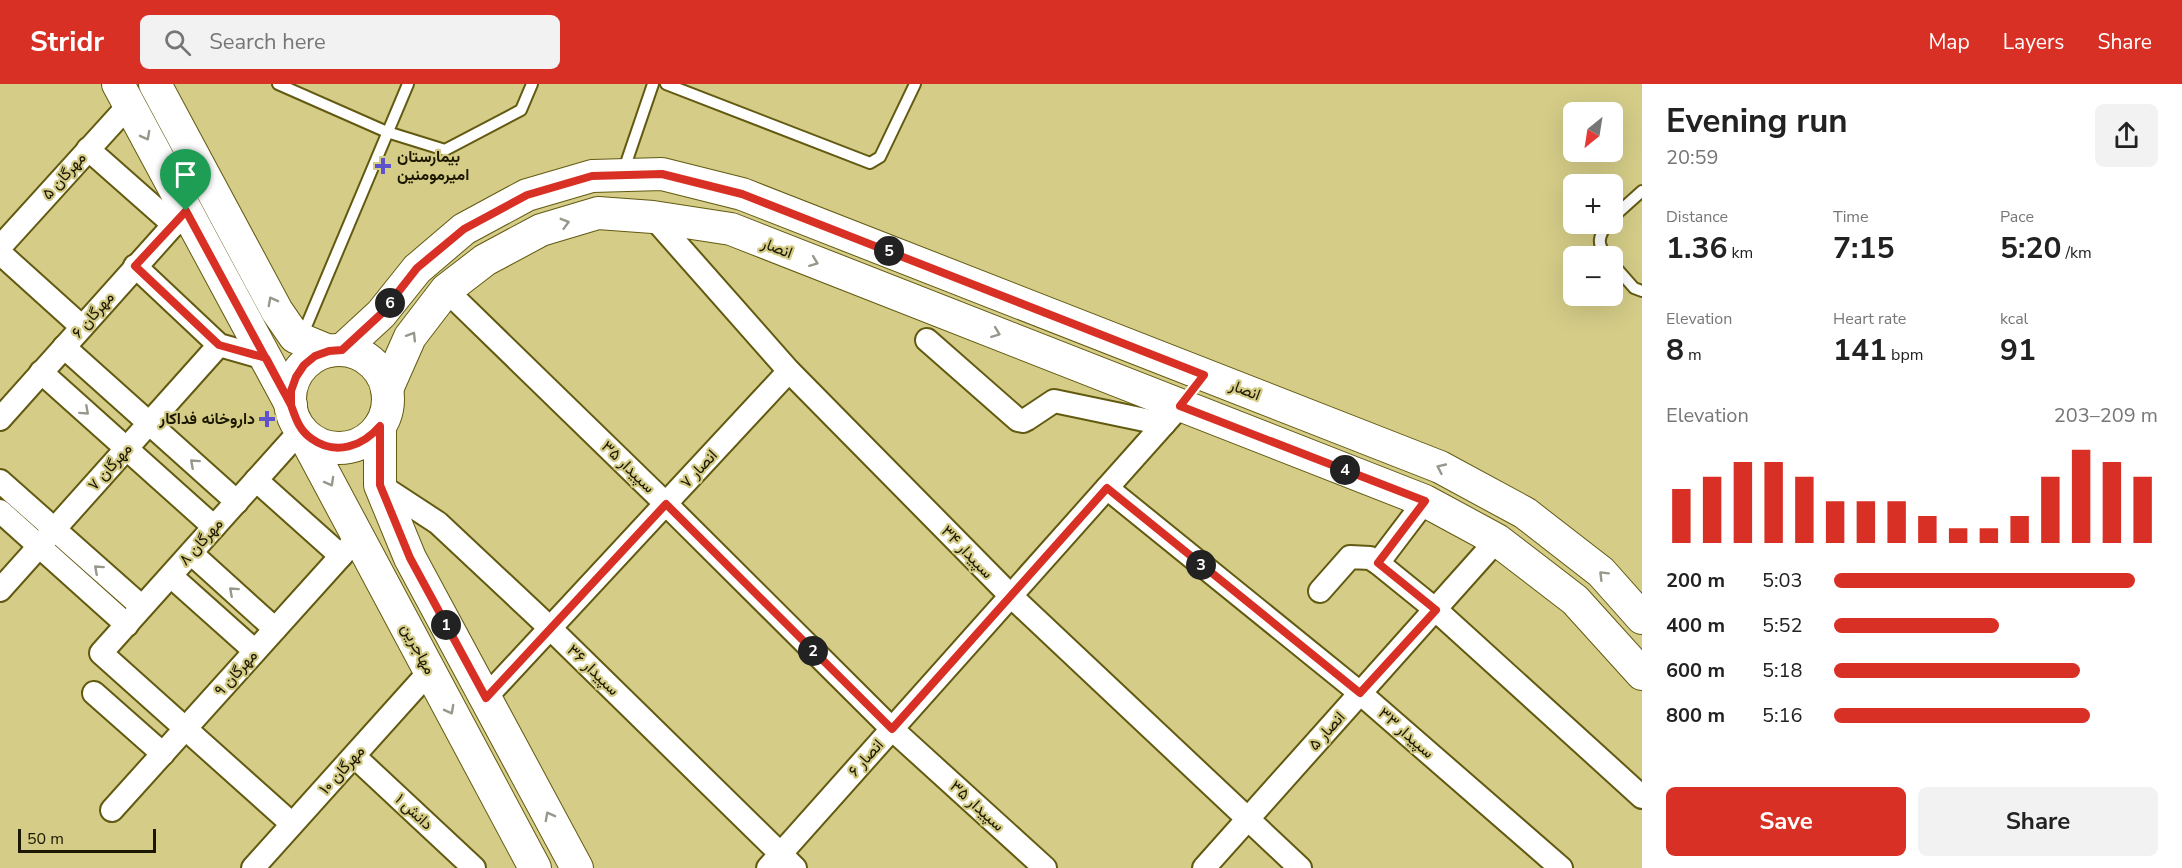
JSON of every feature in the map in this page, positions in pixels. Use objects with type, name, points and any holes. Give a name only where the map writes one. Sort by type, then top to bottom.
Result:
[{"type":"main road","points":[[155,84],[277,311],[295,337],[335,351],[354,353],[375,366],[387,389],[386,414],[372,435],[362,443],[350,447],[337,448],[312,440],[296,418],[291,391],[300,371],[315,356],[335,351]]},
{"type":"main road","name":"مهاجرین","points":[[124,94],[180,218],[266,358],[296,418],[350,546],[430,672],[535,868]]},
{"type":"main road","name":"انصار","points":[[335,351],[381,314],[417,268],[464,229],[527,195],[592,176],[662,174],[742,194],[1440,467],[1524,513],[1601,572],[1642,618]]},
{"type":"main road","name":"انصار","points":[[387,389],[410,337],[446,290],[485,260],[541,230],[598,213],[653,217],[731,229],[880,288],[1172,415],[1425,501],[1497,540],[1575,600],[1642,674]]},
{"type":"main road","points":[[880,288],[893,253]]},
{"type":"main road","points":[[1172,415],[1204,375]]},
{"type":"main road","points":[[380,426],[380,485],[410,558],[577,868]]},
{"type":"street","name":"مهرگان ۵","points":[[0,247],[88,149],[124,94]]},
{"type":"street","points":[[88,149],[180,218]]},
{"type":"street","name":"سپیدار ۳۴","points":[[653,217],[789,371],[1011,596],[1300,868]]},
{"type":"street","name":"مهرگان ۶","points":[[0,418],[180,218]]},
{"type":"street","points":[[0,253],[82,327]]},
{"type":"street","points":[[135,266],[219,345],[266,358]]},
{"type":"street","name":"سپیدار ۳۵","points":[[446,290],[666,504],[892,729],[1045,868]]},
{"type":"street","points":[[927,340],[1023,422],[1054,401],[1172,415]]},
{"type":"street","name":"مهرگان ۷","points":[[0,590],[219,345]]},
{"type":"street","points":[[64,347],[237,502]]},
{"type":"street","name":"انصار ۷","points":[[486,698],[789,371]]},
{"type":"street","points":[[41,372],[214,527]]},
{"type":"street","name":"انصار ۶","points":[[781,863],[892,729],[1172,415]]},
{"type":"street","name":"مهرگان ۸","points":[[185,729],[101,653],[256,480],[296,418]]},
{"type":"street","points":[[256,480],[350,546]]},
{"type":"street","points":[[0,481],[142,608]]},
{"type":"street","name":"سپیدار ۳۶","points":[[380,485],[438,523],[550,628],[781,863]]},
{"type":"street","name":"سپیدار ۳۳","points":[[1107,488],[1360,693],[1561,868]]},
{"type":"street","points":[[1378,563],[1425,501]]},
{"type":"street","points":[[0,511],[127,624]]},
{"type":"street","name":"انصار ۵","points":[[1204,868],[1497,540]]},
{"type":"street","name":"مهرگان ۹","points":[[112,810],[350,546]]},
{"type":"street","points":[[191,553],[275,629]]},
{"type":"street","points":[[1320,591],[1350,557],[1370,558],[1378,563],[1436,610],[1642,797]]},
{"type":"street","points":[[171,576],[255,651]]},
{"type":"street","name":"مهرگان ۱۰","points":[[266,864],[292,824],[430,672]]},
{"type":"street","points":[[94,693],[163,754]]},
{"type":"street","points":[[185,729],[292,824]]},
{"type":"street","name":"دانش ۱","points":[[354,756],[474,868]]},
{"type":"lane","points":[[278,84],[387,132],[445,150],[521,110],[532,84]]},
{"type":"lane","points":[[300,339],[408,84]]},
{"type":"lane","points":[[622,175],[653,84]]},
{"type":"lane","points":[[673,85],[870,163],[880,157],[915,84]]},
{"type":"lane","points":[[1623,208],[1642,191]]},
{"type":"lane","points":[[1623,276],[1634,288],[1642,291]]},
{"type":"place","name":"بیمارستان امیرمومنین","points":[[383,166]]},
{"type":"place","name":"داروخانه فداکار","points":[[267,419]]},
{"type":"route","points":[[186,211],[135,266],[219,345],[266,358],[291,405],[291,391],[304,365],[315,356],[329,351],[342,350],[381,314],[417,268],[464,229],[527,195],[592,176],[662,174],[742,194],[1204,375],[1180,406],[1425,501],[1378,563],[1436,610],[1360,693],[1107,488],[892,729],[666,504],[486,698],[410,558],[380,485],[380,426],[362,443],[337,448],[312,440],[302,430],[295,419],[291,405],[266,358],[186,211]]}]
